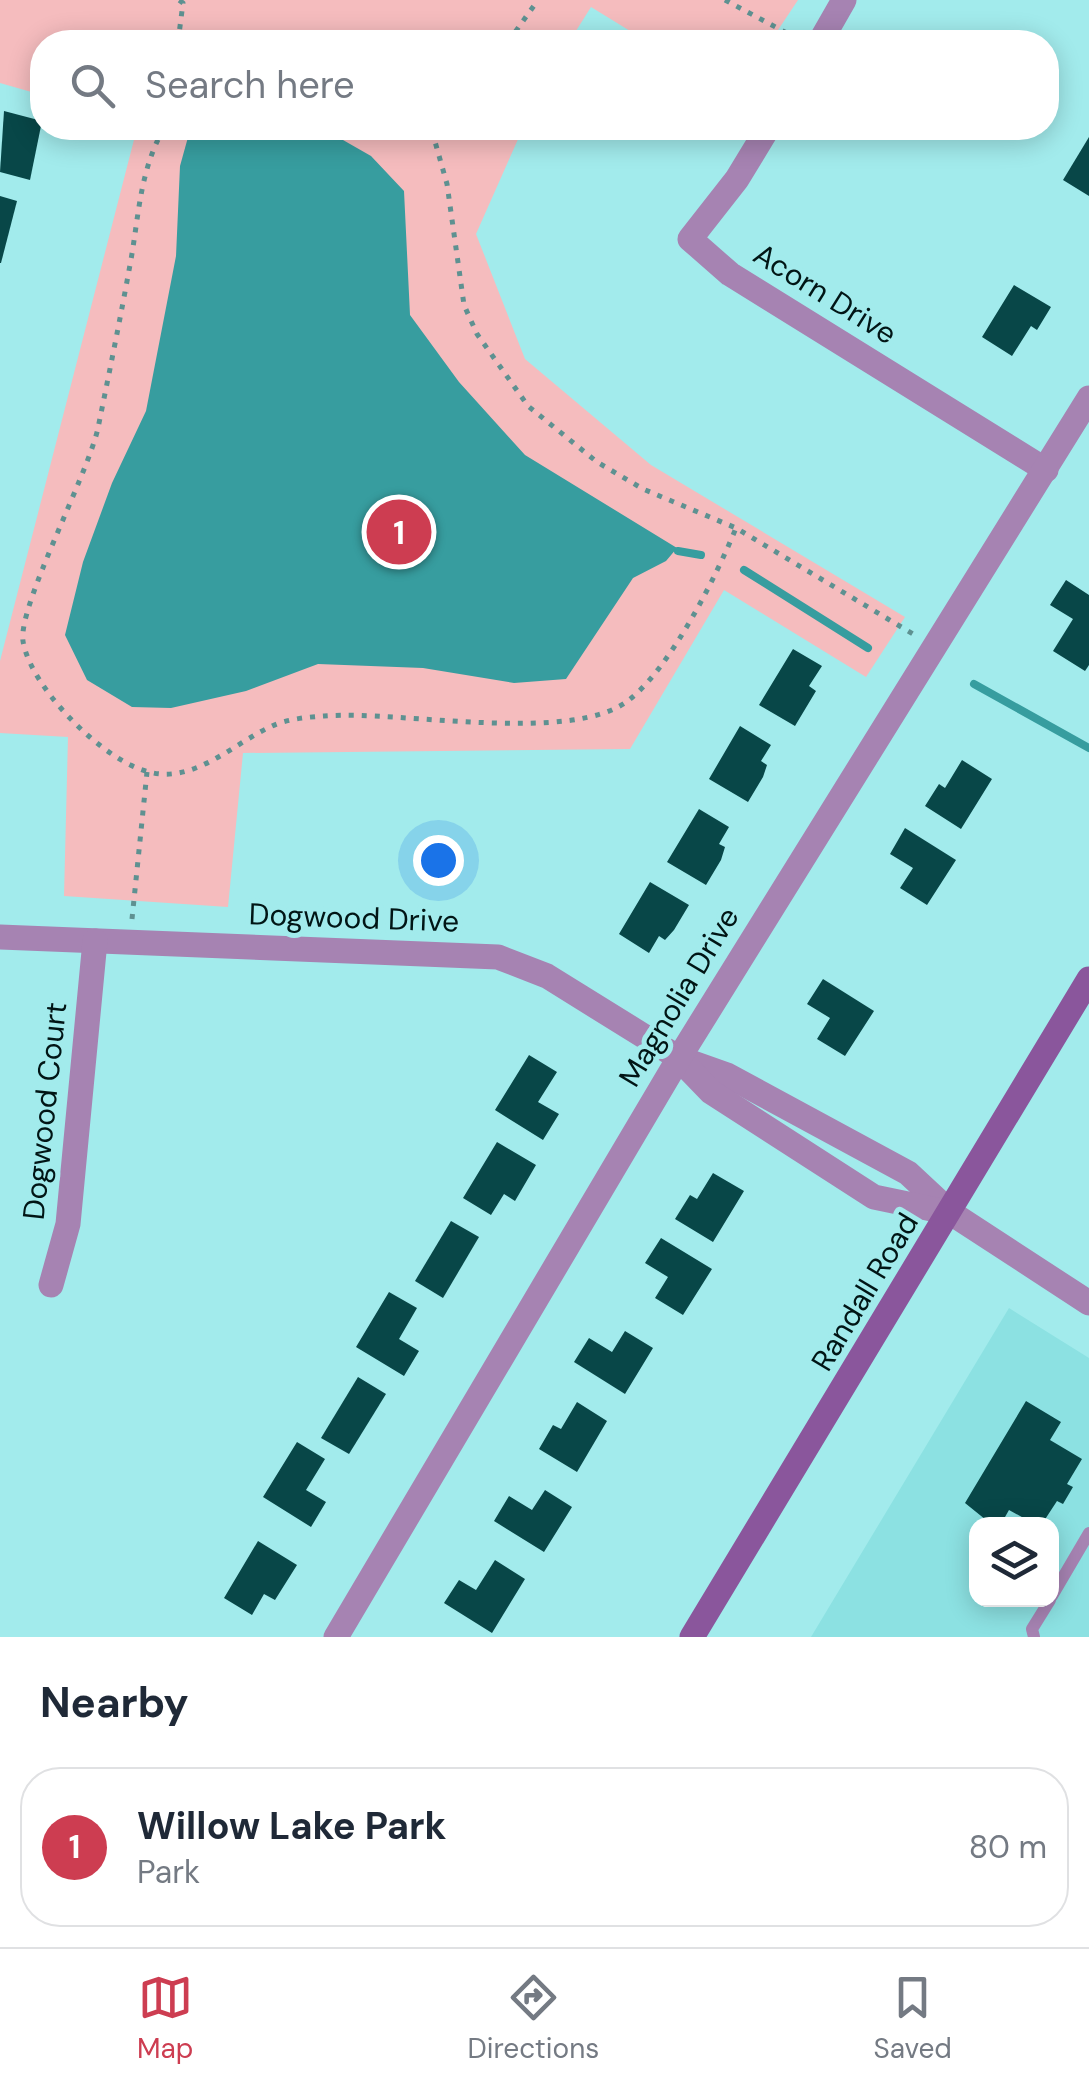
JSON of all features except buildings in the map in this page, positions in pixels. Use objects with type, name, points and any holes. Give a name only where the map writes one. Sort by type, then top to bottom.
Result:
[{"type":"main road","name":"Randall Road","points":[[692,1637],[1089,979]]},
{"type":"street","points":[[827,30],[844,0]]},
{"type":"street","name":"Acorn Drive","points":[[761,140],[737,179],[690,240],[730,274],[1046,470]]},
{"type":"street","name":"Magnolia Drive","points":[[336,1637],[679,1058],[1089,398]]},
{"type":"street","name":"Dogwood Drive","points":[[0,937],[498,957],[547,976],[679,1058],[727,1075],[908,1173],[951,1213]]},
{"type":"street","name":"Dogwood Court","points":[[51,1286],[68,1224],[95,941]]},
{"type":"street","name":"Dogwood Drive","points":[[679,1058],[711,1092],[874,1196],[951,1213]]},
{"type":"street","points":[[951,1213],[1089,1303]]},
{"type":"lane","points":[[1059,1583],[1089,1534]]},
{"type":"lane","points":[[1034,1637],[1032,1629],[1045,1607]]},
{"type":"path","points":[[178,30],[179,0]]},
{"type":"path","points":[[517,30],[538,0]]},
{"type":"path","points":[[725,0],[781,30]]},
{"type":"path","points":[[159,140],[139,190],[132,251],[95,440],[35,590],[22,637],[34,677],[76,725],[147,772],[180,774],[277,724],[319,716],[424,716],[538,725],[585,718],[628,700],[710,586],[734,531]]},
{"type":"path","points":[[436,140],[447,184],[464,305],[504,378],[554,431],[643,489],[734,531],[933,646]]},
{"type":"path","points":[[131,926],[147,772]]},
{"type":"shaded area","points":[[0,0],[798,0],[778,30],[628,30],[591,7],[577,30],[30,30],[30,92],[0,83]]},
{"type":"shaded area","points":[[134,140],[518,140],[476,234],[525,359],[651,465],[905,617],[866,677],[724,590],[630,749],[243,753],[228,907],[64,896],[68,737],[0,733],[0,661]]},
{"type":"shaded area","points":[[187,140],[343,140],[371,156],[404,191],[410,315],[459,382],[525,455],[677,548],[666,561],[633,578],[566,679],[514,683],[423,668],[318,664],[246,691],[171,708],[132,707],[87,680],[65,635],[83,562],[112,483],[146,411],[176,256],[180,166]]},
{"type":"shaded area","points":[[1009,1308],[1089,1358],[1089,1637],[811,1637]]},
{"type":"waterway","points":[[678,551],[701,555]]},
{"type":"waterway","points":[[744,570],[868,648]]},
{"type":"waterway","points":[[974,684],[1089,748]]},
{"type":"place","name":"Willow Lake Park","points":[[399,532]]}]
